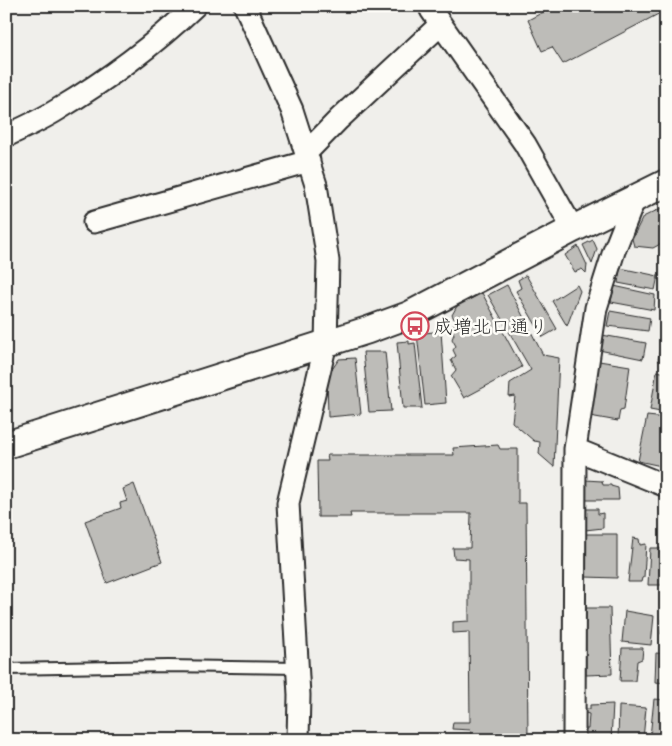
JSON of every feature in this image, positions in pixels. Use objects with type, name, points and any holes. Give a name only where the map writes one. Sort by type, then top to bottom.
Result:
[{"type":"street","points":[[6,136],[57,111],[117,72],[163,36],[195,6]]},
{"type":"street","points":[[245,6],[292,110],[316,185],[328,261],[326,342],[288,503],[298,668],[298,740]]},
{"type":"street","points":[[94,222],[307,157],[339,119],[438,15],[525,144],[573,229]]},
{"type":"street","points":[[6,445],[410,315],[635,198],[663,179]]},
{"type":"street","points":[[574,740],[575,449],[596,308],[614,251],[635,198]]},
{"type":"street","points":[[575,449],[666,486]]},
{"type":"lane","points":[[6,669],[168,666],[298,668]]},
{"type":"building","points":[[555,6],[666,6],[666,10],[563,64],[552,47],[542,51],[528,20]]},
{"type":"building","points":[[666,206],[666,241],[653,248],[634,246],[632,239],[643,217]]},
{"type":"building","points":[[593,240],[597,249],[592,264],[583,245]]},
{"type":"building","points":[[578,246],[587,265],[586,273],[582,269],[575,272],[565,255]]},
{"type":"building","points":[[620,268],[658,276],[655,290],[618,283]]},
{"type":"building","points":[[526,275],[557,329],[543,337],[516,291],[521,288],[518,280]]},
{"type":"building","points":[[507,285],[543,355],[559,358],[554,467],[539,454],[540,442],[534,441],[512,422],[515,396],[509,397],[510,383],[531,370],[488,295]]},
{"type":"building","points":[[577,285],[580,291],[567,326],[552,301]]},
{"type":"building","points":[[614,286],[655,295],[654,310],[611,302]]},
{"type":"building","points":[[482,293],[522,367],[464,398],[451,376],[456,370],[451,360],[456,356],[453,350],[456,346],[452,339],[454,334],[451,327],[456,322],[452,315],[457,306]]},
{"type":"building","points":[[610,311],[650,318],[648,331],[607,326]]},
{"type":"building","points":[[664,326],[666,326],[666,362],[658,360]]},
{"type":"building","points":[[441,331],[446,403],[425,405],[417,334]]},
{"type":"building","points":[[602,335],[646,343],[643,359],[599,350]]},
{"type":"building","points":[[409,341],[409,344],[415,343],[422,408],[403,408],[397,342]]},
{"type":"building","points":[[363,352],[385,352],[391,411],[369,412]]},
{"type":"building","points":[[355,358],[361,414],[328,417],[327,377],[339,359]]},
{"type":"building","points":[[599,361],[630,366],[624,409],[620,410],[618,421],[584,415]]},
{"type":"building","points":[[657,371],[666,373],[666,413],[650,410]]},
{"type":"building","points":[[647,416],[666,418],[666,467],[638,461]]},
{"type":"building","points":[[498,445],[500,449],[518,449],[518,503],[526,503],[528,740],[471,740],[471,730],[452,729],[453,722],[470,722],[469,632],[453,633],[453,622],[469,621],[469,559],[454,558],[453,548],[470,548],[471,513],[350,513],[351,517],[318,517],[317,461],[328,461],[327,455],[454,455],[453,448]]},
{"type":"building","points":[[585,480],[602,481],[603,485],[611,485],[618,488],[619,500],[585,500]]},
{"type":"building","points":[[134,484],[162,562],[107,583],[85,521],[121,508],[120,503],[127,501],[123,489]]},
{"type":"building","points":[[586,509],[598,509],[598,514],[603,513],[603,528],[585,530]]},
{"type":"building","points":[[584,534],[617,534],[617,578],[585,577]]},
{"type":"building","points":[[633,538],[639,539],[640,545],[646,544],[644,577],[641,582],[628,582]]},
{"type":"building","points":[[650,548],[660,548],[660,554],[665,555],[664,585],[648,585]]},
{"type":"building","points":[[664,600],[666,600],[666,635],[661,634]]},
{"type":"building","points":[[585,608],[610,608],[612,674],[586,675]]},
{"type":"building","points":[[625,611],[654,616],[651,645],[622,642]]},
{"type":"building","points":[[622,648],[643,648],[642,659],[637,661],[635,681],[620,681]]},
{"type":"building","points":[[656,653],[666,654],[666,683],[655,682]]},
{"type":"building","points":[[654,699],[666,700],[666,739],[650,737]]},
{"type":"building","points":[[613,704],[611,740],[583,740],[583,729],[588,729],[589,714],[585,713],[585,709],[590,709],[590,705]]},
{"type":"building","points":[[619,706],[646,708],[643,739],[618,740]]},
{"type":"place","name":"成増北口通り","points":[[415,326]]}]
